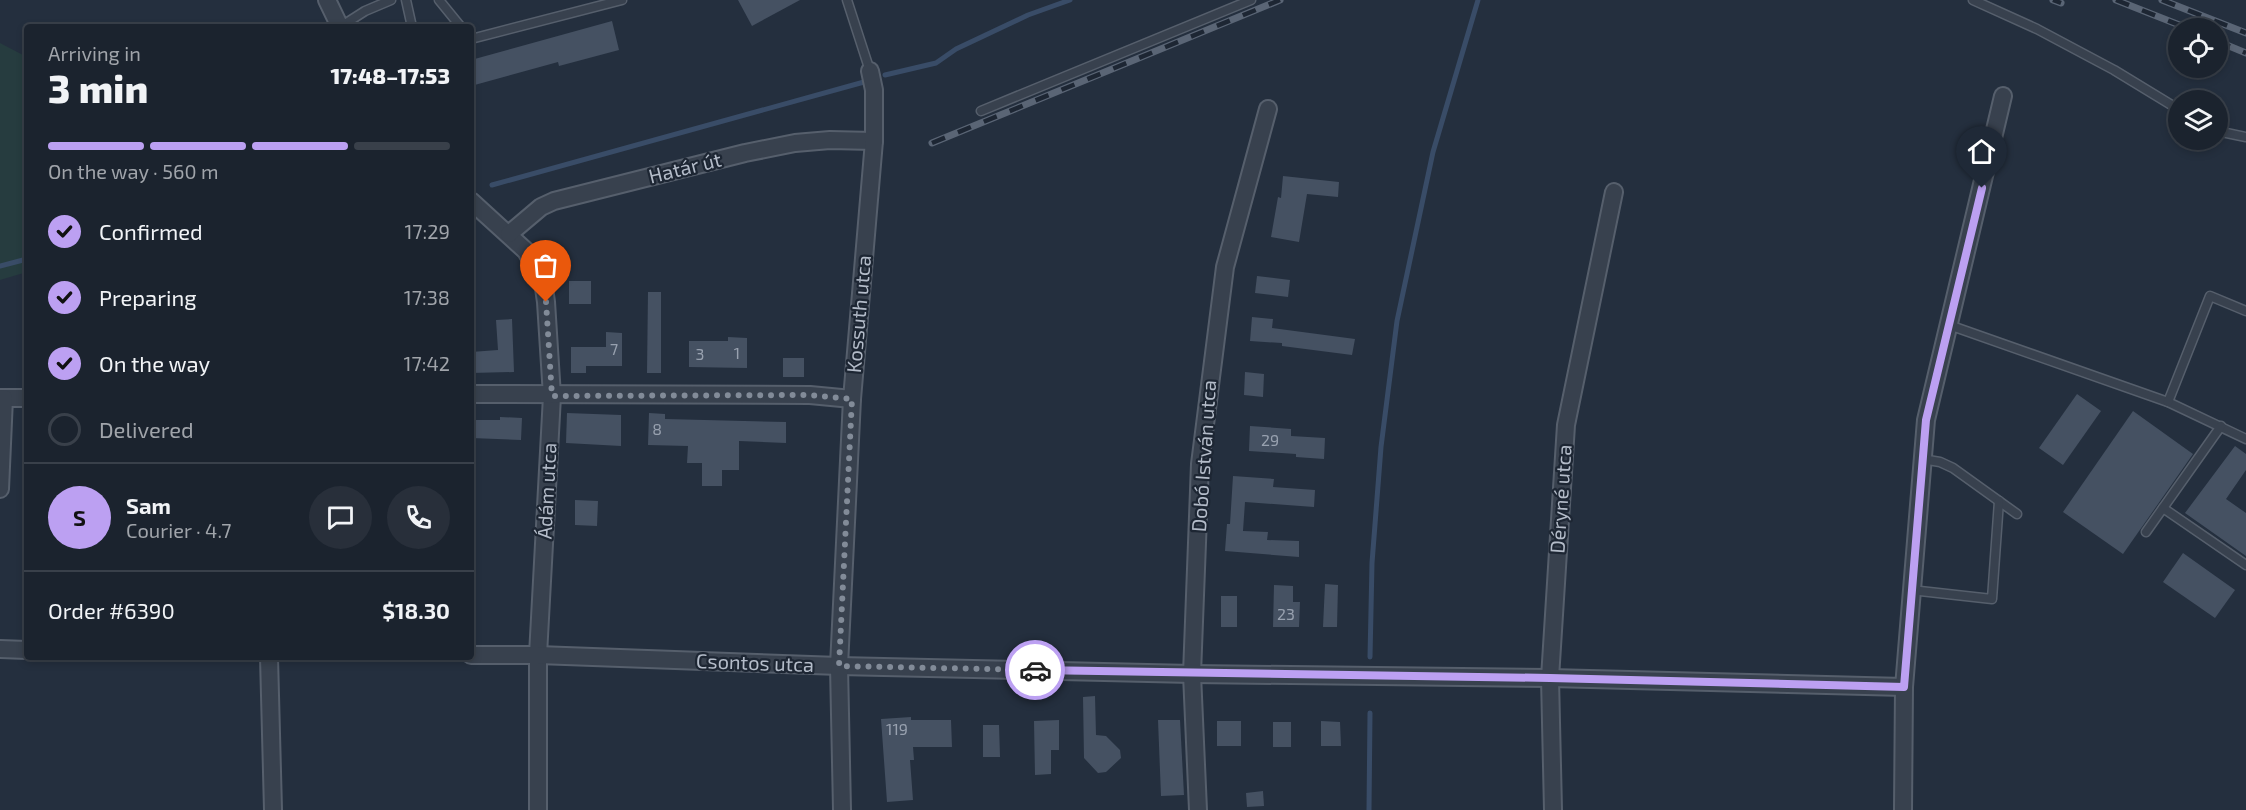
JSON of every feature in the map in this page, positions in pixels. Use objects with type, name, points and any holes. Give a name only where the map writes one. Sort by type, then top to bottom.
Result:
[{"type":"street","points":[[327,0],[339,24]]},
{"type":"street","name":"Kossuth utca","points":[[842,810],[839,666],[852,399],[874,141],[874,90],[870,71]]},
{"type":"street","points":[[1903,810],[1904,687],[1926,420],[2003,96]]},
{"type":"street","name":"Dobó István utca","points":[[1198,810],[1192,674],[1200,464],[1225,267],[1268,109]]},
{"type":"street","name":"Határ út","points":[[509,234],[541,207],[562,199],[745,153],[795,143],[830,140],[874,141]]},
{"type":"street","name":"Déryné utca","points":[[1553,810],[1550,678],[1566,425],[1614,192]]},
{"type":"street","name":"Ádám utca","points":[[474,204],[525,251],[543,281],[546,302],[552,396],[538,655],[537,810]]},
{"type":"street","points":[[474,394],[810,395],[852,399]]},
{"type":"street","points":[[0,489],[2,398],[24,398]]},
{"type":"street","points":[[0,649],[24,650]]},
{"type":"street","name":"Csontos utca","points":[[474,656],[538,655],[839,666],[1192,674],[1550,678],[1904,687]]},
{"type":"street","points":[[269,660],[273,810]]},
{"type":"lane","points":[[345,24],[365,11],[391,0]]},
{"type":"lane","points":[[406,0],[411,24]]},
{"type":"lane","points":[[439,0],[459,24]]},
{"type":"lane","points":[[474,38],[622,0]]},
{"type":"lane","points":[[847,0],[870,71]]},
{"type":"lane","points":[[981,111],[1251,0]]},
{"type":"lane","points":[[1973,0],[2047,34],[2114,70],[2168,103]]},
{"type":"lane","points":[[2228,133],[2246,137]]},
{"type":"lane","points":[[2168,402],[2210,296],[2246,311]]},
{"type":"lane","points":[[1949,325],[2168,402],[2246,439]]},
{"type":"lane","points":[[2146,532],[2222,426]]},
{"type":"lane","points":[[1922,459],[1940,462],[1953,468],[2017,514]]},
{"type":"lane","points":[[1911,590],[1992,599],[1999,501]]},
{"type":"lane","points":[[2163,508],[2246,565]]},
{"type":"green space","points":[[0,43],[24,55],[24,273],[0,280]]},
{"type":"building","points":[[738,0],[800,0],[752,26]]},
{"type":"building","points":[[612,21],[619,50],[559,66],[558,62],[474,85],[474,59]]},
{"type":"building","points":[[1283,176],[1339,182],[1338,197],[1307,194],[1299,242],[1271,237],[1278,197],[1281,198]]},
{"type":"building","points":[[1257,276],[1290,280],[1288,297],[1255,293]]},
{"type":"building","points":[[569,281],[591,281],[591,304],[569,304]]},
{"type":"building","points":[[648,292],[661,292],[661,373],[647,373]]},
{"type":"building","points":[[1252,317],[1273,319],[1272,328],[1355,339],[1352,355],[1282,346],[1282,343],[1250,341]]},
{"type":"building","points":[[512,319],[514,372],[474,373],[474,352],[498,350],[496,320]]},
{"type":"building","points":[[606,332],[622,333],[622,366],[586,366],[586,373],[571,373],[571,347],[606,347]]},
{"type":"building","points":[[728,337],[747,338],[747,368],[689,367],[689,341],[728,341]]},
{"type":"building","points":[[783,358],[804,358],[804,377],[783,377]]},
{"type":"building","points":[[1245,372],[1264,374],[1263,397],[1244,395]]},
{"type":"building","points":[[2077,394],[2101,411],[2063,465],[2039,448]]},
{"type":"building","points":[[2133,411],[2193,454],[2123,554],[2063,512]]},
{"type":"building","points":[[567,413],[621,415],[621,446],[566,443]]},
{"type":"building","points":[[649,413],[665,414],[665,419],[786,422],[786,443],[739,441],[739,470],[722,470],[722,486],[702,486],[702,463],[687,463],[688,446],[648,445]]},
{"type":"building","points":[[500,417],[522,418],[521,440],[474,438],[474,420],[500,420]]},
{"type":"building","points":[[1250,426],[1291,429],[1291,436],[1325,438],[1324,459],[1296,457],[1296,454],[1249,451]]},
{"type":"building","points":[[2235,446],[2246,454],[2246,470],[2226,499],[2246,513],[2246,556],[2185,513]]},
{"type":"building","points":[[1233,476],[1274,479],[1273,487],[1315,490],[1314,507],[1245,502],[1243,531],[1268,532],[1267,540],[1299,541],[1299,557],[1225,551],[1227,524],[1230,524]]},
{"type":"building","points":[[575,500],[598,501],[597,526],[575,525]]},
{"type":"building","points":[[2183,553],[2235,590],[2215,618],[2163,582]]},
{"type":"building","points":[[1325,584],[1338,585],[1337,627],[1323,627]]},
{"type":"building","points":[[1274,585],[1293,586],[1293,602],[1300,602],[1299,627],[1273,627]]},
{"type":"building","points":[[1221,596],[1237,596],[1237,627],[1221,627]]},
{"type":"building","points":[[1095,696],[1096,735],[1106,736],[1120,750],[1121,758],[1106,772],[1098,773],[1084,758],[1083,697]]},
{"type":"building","points":[[911,717],[911,720],[951,720],[952,747],[913,747],[914,760],[910,760],[913,800],[887,802],[881,719]]},
{"type":"building","points":[[1059,720],[1059,750],[1051,750],[1051,774],[1035,775],[1034,721]]},
{"type":"building","points":[[1158,720],[1180,720],[1184,795],[1161,796]]},
{"type":"building","points":[[1217,721],[1241,721],[1241,746],[1217,746]]},
{"type":"building","points":[[1321,721],[1340,722],[1341,746],[1321,746]]},
{"type":"building","points":[[1273,722],[1291,722],[1291,747],[1273,747]]},
{"type":"building","points":[[983,725],[999,725],[1000,757],[983,757]]},
{"type":"building","points":[[1263,791],[1264,806],[1247,807],[1246,793]]},
{"type":"waterway","points":[[885,75],[936,63],[956,49],[1028,15],[1070,0]]},
{"type":"waterway","points":[[1370,657],[1372,563],[1381,447],[1397,321],[1433,152],[1478,0]]},
{"type":"waterway","points":[[492,185],[864,82]]},
{"type":"waterway","points":[[0,266],[24,260]]},
{"type":"waterway","points":[[1369,810],[1370,713]]},
{"type":"railway","points":[[932,143],[1280,0]]},
{"type":"railway","points":[[2053,0],[2061,3]]},
{"type":"railway","points":[[2116,0],[2168,21]]},
{"type":"railway","points":[[2162,0],[2246,33]]},
{"type":"railway","points":[[2228,46],[2246,53]]},
{"type":"way so far","points":[[546,302],[552,396],[810,395],[852,399],[839,666],[1035,670]]},
{"type":"route","points":[[1035,670],[1550,678],[1904,687],[1926,420],[1982,188]]}]
